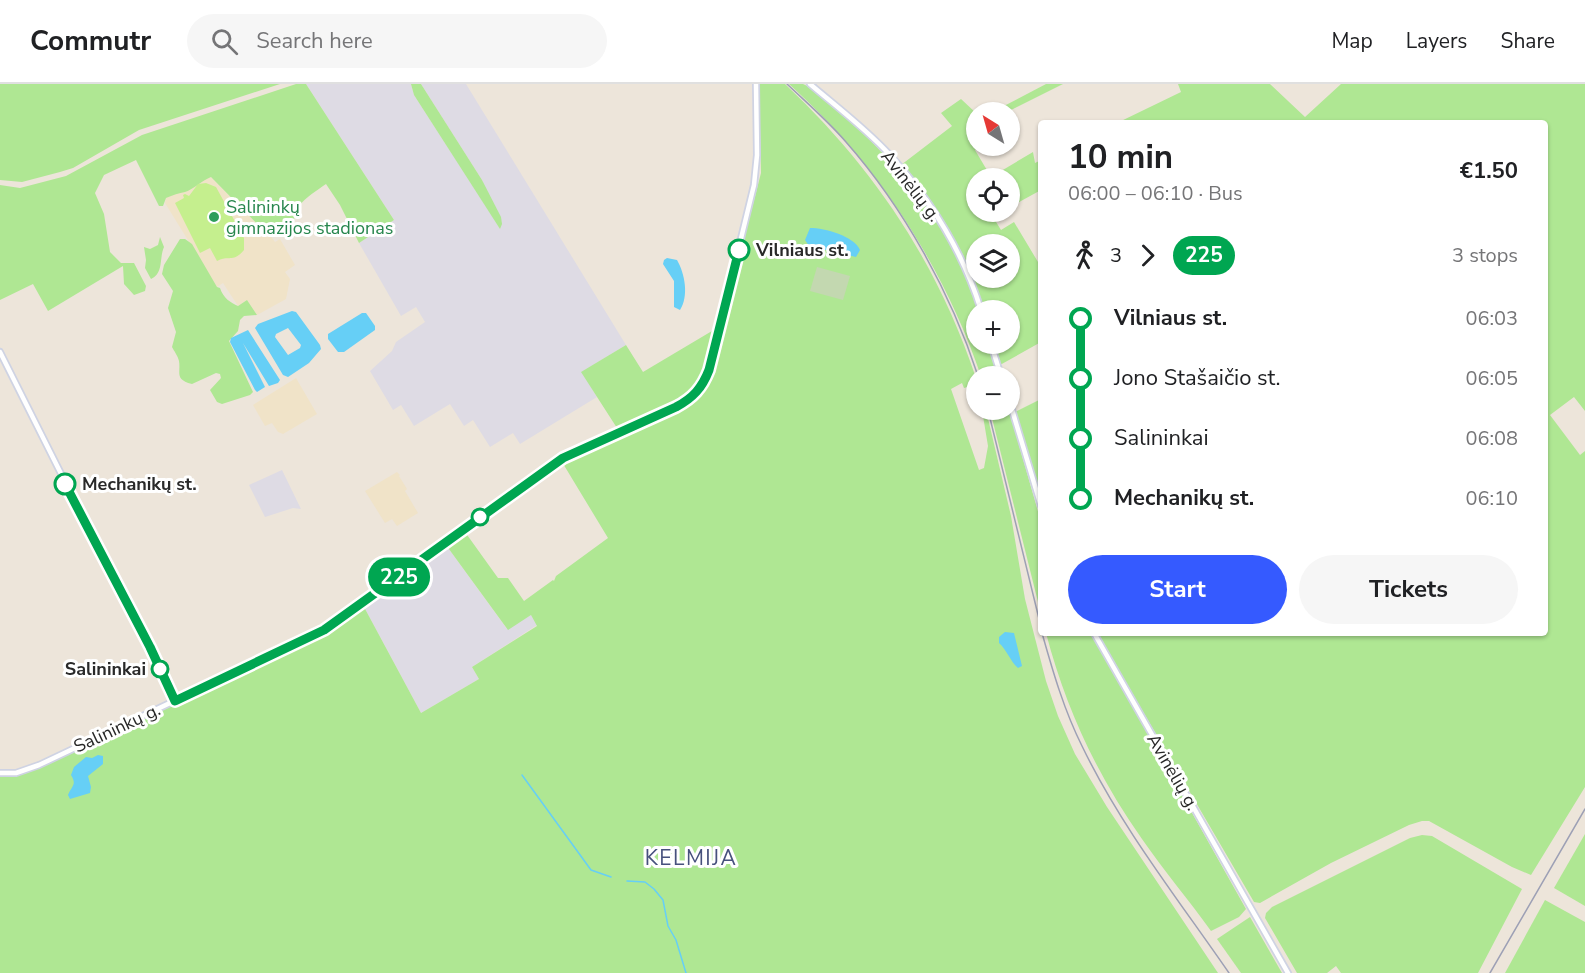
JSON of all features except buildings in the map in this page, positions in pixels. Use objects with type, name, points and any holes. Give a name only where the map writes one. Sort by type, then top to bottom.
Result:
[{"type":"main road","name":"Salininkų g.","points":[[0,773],[16,773],[39,765],[324,630],[563,458],[676,407],[693,396],[702,385],[709,370],[753,196],[757,155],[756,84]]},
{"type":"main road","name":"Avinėlių g.","points":[[810,84],[882,147],[920,191],[957,252],[977,300]]},
{"type":"main road","points":[[0,351],[175,701]]},
{"type":"main road","points":[[1015,420],[1038,496]]},
{"type":"main road","name":"Avinėlių g.","points":[[1096,636],[1288,973]]},
{"type":"shaded area","points":[[306,84],[411,84],[414,95],[500,228],[482,180],[421,84],[466,84],[626,345],[582,372],[597,397],[520,444],[513,433],[490,447],[473,420],[464,426],[450,404],[414,426],[401,405],[393,410],[370,371],[392,351],[396,342],[425,322],[416,307],[401,316],[359,243],[394,220]]},
{"type":"shaded area","points":[[211,177],[265,232],[268,232],[275,242],[280,239],[295,265],[285,272],[290,279],[286,299],[257,315],[247,300],[238,306],[223,283],[217,287],[165,203],[166,198]]},
{"type":"shaded area","points":[[296,378],[317,414],[283,434],[278,432],[272,423],[265,426],[253,405]]},
{"type":"shaded area","points":[[282,470],[301,509],[293,508],[265,517],[249,485]]},
{"type":"shaded area","points":[[397,472],[418,513],[397,526],[392,519],[385,523],[365,491]]},
{"type":"shaded area","points":[[446,545],[507,629],[531,615],[537,625],[472,667],[479,679],[421,713],[364,607]]},
{"type":"green space","points":[[0,84],[280,84],[139,130],[73,168],[22,182],[0,180]]},
{"type":"green space","points":[[296,84],[306,84],[394,220],[359,243],[340,205],[326,184],[302,203],[294,219],[285,229],[278,232],[265,232],[211,177],[188,191],[166,198],[163,206],[159,206],[136,160],[104,175],[95,193],[104,214],[110,252],[121,263],[134,263],[146,286],[145,291],[134,295],[124,284],[123,266],[48,311],[33,284],[0,300],[0,185],[20,188],[66,176],[142,135]]},
{"type":"green space","points":[[411,84],[421,84],[482,180],[501,217],[500,229],[414,95]]},
{"type":"green space","points":[[759,84],[785,84],[847,149],[874,183],[922,256],[942,295],[971,366],[966,366],[966,387],[964,388],[962,383],[951,389],[979,470],[984,468],[988,446],[984,420],[988,420],[1011,516],[1025,599],[1046,681],[1058,716],[1075,754],[1107,807],[1218,973],[0,973],[0,776],[24,774],[37,769],[321,636],[364,607],[421,713],[479,679],[472,667],[537,626],[531,615],[508,630],[446,545],[465,532],[498,578],[508,578],[524,601],[554,581],[556,576],[608,538],[562,462],[691,400],[708,379],[761,173]]},
{"type":"green space","points":[[789,84],[803,84],[813,89],[829,103],[886,157],[924,203],[956,254],[966,276],[966,288],[971,288],[975,300],[966,300],[966,338],[927,256],[904,218],[851,147]]},
{"type":"green space","points":[[1046,84],[1063,84],[1020,106],[1020,102],[1012,102]]},
{"type":"green space","points":[[1178,84],[1270,84],[1305,117],[1341,84],[1585,84],[1585,411],[1574,397],[1550,415],[1580,455],[1585,451],[1585,787],[1531,875],[1512,867],[1429,821],[1422,821],[1409,825],[1331,863],[1260,903],[1254,902],[1099,636],[1548,636],[1548,120],[1123,120],[1181,92]]},
{"type":"green space","points":[[961,99],[966,104],[966,156],[979,156],[986,168],[966,168],[966,222],[996,222],[1001,230],[1014,222],[1038,262],[1038,344],[1020,354],[1020,300],[979,300],[974,288],[1020,288],[1020,234],[966,234],[966,269],[938,216],[901,165],[952,126],[941,113]]},
{"type":"green space","points":[[1033,152],[1035,163],[1038,162],[1038,192],[1020,202],[1020,168],[1006,168]]},
{"type":"green space","name":"Salininkų gimnazijos stadionas","points":[[206,183],[216,187],[244,238],[244,250],[233,258],[217,261],[210,248],[200,253],[175,203],[184,198],[185,194],[189,196],[198,184]]},
{"type":"green space","points":[[160,237],[164,247],[158,273],[151,279],[145,268],[144,247],[150,249],[158,245]]},
{"type":"green space","points":[[180,239],[185,239],[192,244],[217,287],[228,300],[238,306],[247,300],[257,315],[244,316],[240,320],[238,331],[229,341],[253,392],[250,395],[222,404],[217,402],[210,390],[221,378],[220,374],[216,373],[192,384],[181,378],[178,359],[172,347],[176,332],[168,308],[173,291],[162,274],[164,265]]},
{"type":"green space","points":[[817,267],[850,276],[843,300],[810,291]]},
{"type":"green space","points":[[717,328],[707,369],[694,391],[663,411],[617,428],[581,372],[626,345],[643,372]]},
{"type":"green space","points":[[972,354],[992,354],[996,366],[977,366]]},
{"type":"green space","points":[[996,354],[1020,354],[1000,365]]},
{"type":"green space","points":[[1038,400],[1038,490],[1017,420],[1020,420],[1020,410]]},
{"type":"green space","points":[[992,420],[1012,420],[1038,512],[1038,602]]},
{"type":"green space","points":[[1047,636],[1093,636],[1246,909],[1239,917],[1211,931],[1159,863],[1126,815],[1097,766],[1073,715]]},
{"type":"green space","points":[[1585,834],[1585,906],[1554,888]]},
{"type":"green space","points":[[1422,835],[1432,836],[1522,889],[1478,973],[1341,973],[1336,966],[1327,973],[1297,973],[1265,918],[1266,913],[1272,907],[1410,838]]},
{"type":"green space","points":[[1545,900],[1585,922],[1585,973],[1505,973]]},
{"type":"green space","points":[[1250,917],[1282,973],[1241,973],[1217,939]]},
{"type":"water","points":[[810,228],[823,229],[845,237],[857,245],[860,250],[856,257],[809,246],[805,240]]},
{"type":"water","points":[[667,258],[677,260],[684,278],[685,292],[680,310],[674,307],[674,281],[663,264]]},
{"type":"water","points":[[292,311],[296,312],[321,349],[309,363],[288,377],[283,375],[255,328],[258,324]],"holes":[[[288,328],[301,345],[288,355],[275,337],[276,334]]]},
{"type":"water","points":[[362,313],[366,313],[375,326],[375,330],[344,352],[338,352],[328,339],[328,334]]},
{"type":"water","points":[[248,330],[280,380],[269,386],[243,343],[265,387],[257,392],[230,342],[231,338]]},
{"type":"water","points":[[1005,632],[1014,633],[1022,666],[1018,668],[999,643],[999,637]]},
{"type":"water","points":[[98,755],[103,756],[103,764],[88,776],[90,793],[70,799],[68,795],[74,783],[71,775],[74,767],[86,757],[92,758]]},
{"type":"waterway","points":[[522,775],[591,870],[611,877]]},
{"type":"waterway","points":[[627,881],[645,882],[663,900],[668,926],[676,940],[686,973]]},
{"type":"railway","points":[[787,84],[846,142],[906,223],[940,283],[974,366]]},
{"type":"railway","points":[[990,420],[1038,615]]},
{"type":"railway","points":[[1043,636],[1070,719],[1097,776],[1132,834],[1229,973]]},
{"type":"railway","points":[[1490,973],[1585,809]]},
{"type":"bus line","name":"225","points":[[65,484],[150,647],[175,701],[324,630],[563,458],[686,402],[702,385],[709,370],[739,250]]},
{"type":"place","name":"Salininkų gimnazijos stadionas","points":[[214,217]]},
{"type":"place","name":"Vilniaus st.","points":[[739,250]]},
{"type":"place","name":"Mechanikų st.","points":[[65,484]]},
{"type":"place","name":"Salininkai","points":[[160,669]]},
{"type":"district","name":"KELMIJA","points":[[691,858]]}]
